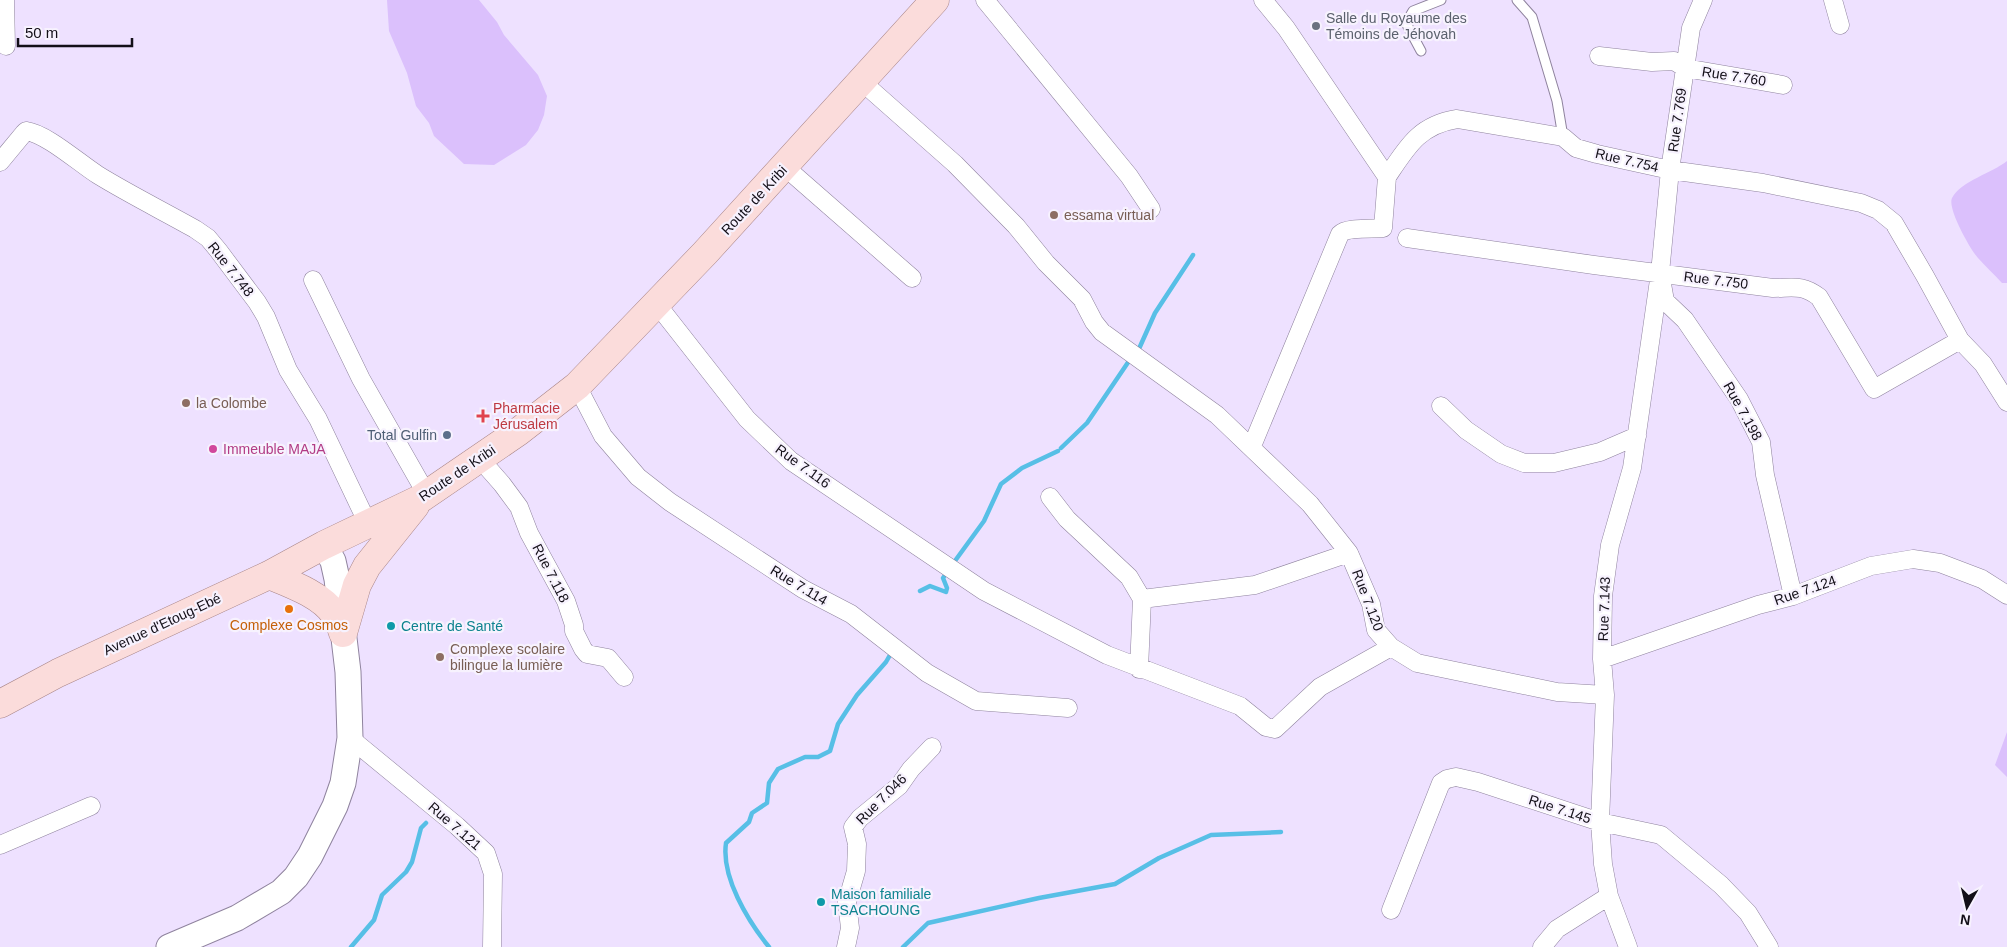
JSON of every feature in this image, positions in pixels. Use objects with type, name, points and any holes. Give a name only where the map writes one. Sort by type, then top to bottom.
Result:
[{"type":"main road","name":"Route de Kribi","points":[[324,545],[424,497],[480,459],[576,386],[785,166],[935,0]]},
{"type":"main road","points":[[343,633],[357,585],[364,572],[384,544],[424,497]]},
{"type":"main road","points":[[169,947],[237,918],[281,892],[296,876],[319,840],[344,783],[350,738],[348,672],[334,561],[324,545]]},
{"type":"main road","name":"Avenue d'Etoug-Ebé","points":[[0,704],[67,668],[269,575],[324,545]]},
{"type":"main road","points":[[269,575],[304,589],[322,603],[335,614],[343,633]]},
{"type":"street","points":[[5,0],[6,46]]},
{"type":"street","points":[[985,0],[1129,176],[1151,209]]},
{"type":"street","points":[[1252,446],[1340,234],[1342,231],[1349,230],[1383,228],[1387,177],[1286,28],[1263,0]]},
{"type":"street","name":"Rue 7.769","points":[[1660,273],[1670,170],[1691,28],[1703,0]]},
{"type":"street","points":[[1832,0],[1840,25]]},
{"type":"street","name":"Rue 7.760","points":[[1599,56],[1652,62],[1674,61],[1685,68],[1783,85]]},
{"type":"street","points":[[861,81],[956,164],[1016,226],[1046,263],[1082,300],[1102,332],[1217,415],[1252,446],[1310,504],[1349,553]]},
{"type":"street","name":"Rue 7.754","points":[[1387,177],[1409,144],[1440,122],[1457,120],[1563,137],[1576,148],[1670,170],[1763,183],[1861,202],[1878,210],[1894,223],[1960,340],[1983,364],[2007,402]]},
{"type":"street","name":"Rue 7.748","points":[[0,162],[24,133],[30,131],[46,139],[98,175],[196,229],[208,238],[257,302],[266,317],[288,370],[318,419],[368,524]]},
{"type":"street","points":[[785,166],[912,278]]},
{"type":"street","name":"Rue 7.750","points":[[1406,238],[1773,288],[1799,287],[1809,289],[1819,296],[1874,389],[1960,340]]},
{"type":"street","name":"Rue 7.143","points":[[1628,947],[1609,896],[1600,822],[1605,695],[1602,659],[1605,574],[1610,545],[1632,468],[1660,273]]},
{"type":"street","name":"Rue 7.198","points":[[1660,273],[1665,301],[1685,320],[1739,398],[1761,442],[1765,474],[1793,596]]},
{"type":"street","points":[[313,280],[361,379],[424,497]]},
{"type":"street","name":"Rue 7.116","points":[[656,303],[741,412],[784,455],[984,591],[1079,641],[1139,668],[1240,706],[1266,727],[1274,729],[1320,687],[1391,647]]},
{"type":"street","name":"Rue 7.114","points":[[576,386],[603,436],[638,477],[670,502],[803,589],[851,614],[927,673],[976,701],[1068,708]]},
{"type":"street","points":[[1440,406],[1466,430],[1501,454],[1524,463],[1554,463],[1600,452],[1637,436]]},
{"type":"street","name":"Rue 7.118","points":[[480,459],[502,484],[519,508],[529,533],[566,601],[574,625],[574,631],[583,649],[587,654],[608,658],[624,677]]},
{"type":"street","points":[[1050,497],[1067,519],[1129,577],[1142,599],[1139,668]]},
{"type":"street","name":"Rue 7.120","points":[[1142,599],[1256,586],[1349,553],[1371,604],[1376,630],[1391,647],[1417,663],[1557,692],[1605,695]]},
{"type":"street","name":"Rue 7.124","points":[[1602,659],[1758,605],[1793,596],[1871,566],[1913,559],[1940,563],[1982,579],[2007,595]]},
{"type":"street","name":"Rue 7.121","points":[[350,738],[457,826],[486,853],[493,874],[492,947]]},
{"type":"street","name":"Rue 7.046","points":[[846,947],[850,928],[847,902],[856,871],[857,844],[853,827],[860,818],[899,786],[932,747]]},
{"type":"street","name":"Rue 7.145","points":[[1391,910],[1441,783],[1456,777],[1478,782],[1600,822],[1661,835],[1721,885],[1748,913],[1769,947]]},
{"type":"street","points":[[0,845],[91,806]]},
{"type":"street","points":[[1542,947],[1556,929],[1609,896]]},
{"type":"lane","points":[[1421,51],[1406,23],[1412,11],[1441,0]]},
{"type":"lane","points":[[1517,0],[1532,17],[1557,101],[1563,137]]},
{"type":"shaded area","points":[[387,0],[479,0],[497,22],[504,35],[538,75],[547,96],[544,115],[538,130],[526,145],[494,165],[464,164],[434,136],[429,123],[416,106],[407,73],[389,31]]},
{"type":"shaded area","points":[[2007,161],[2007,283],[2002,283],[1978,258],[1970,246],[1956,219],[1951,203],[1956,192],[1962,187]]},
{"type":"shaded area","points":[[2007,732],[2007,777],[1995,765]]},
{"type":"waterway","points":[[1138,351],[1155,313],[1193,255]]},
{"type":"waterway","points":[[1061,448],[1087,423],[1131,358]]},
{"type":"waterway","points":[[952,565],[984,521],[1001,484],[1022,468],[1058,451]]},
{"type":"waterway","points":[[920,591],[930,586],[946,592],[947,588],[943,578],[948,571]]},
{"type":"waterway","points":[[769,947],[745,912],[732,884],[728,870],[726,843],[749,822],[752,813],[767,803],[769,783],[778,769],[805,757],[818,757],[830,751],[838,724],[857,695],[886,662],[890,655],[890,649]]},
{"type":"waterway","points":[[351,947],[374,920],[382,895],[406,872],[412,862],[421,828],[426,823]]},
{"type":"waterway","points":[[903,947],[928,923],[1039,898],[1115,884],[1159,858],[1211,835],[1281,832]]},
{"type":"place","name":"Salle du Royaume des Témoins de Jéhovah","points":[[1316,26]]},
{"type":"place","name":"essama virtual","points":[[1054,215]]},
{"type":"place","name":"la Colombe","points":[[186,403]]},
{"type":"place","name":"Pharmacie Jérusalem","points":[[483,416]]},
{"type":"place","name":"Total Gulfin","points":[[447,435]]},
{"type":"place","name":"Immeuble MAJA","points":[[213,449]]},
{"type":"place","name":"Complexe Cosmos","points":[[289,609]]},
{"type":"place","name":"Centre de Santé","points":[[391,626]]},
{"type":"place","name":"Complexe scolaire bilingue la lumière","points":[[440,657]]},
{"type":"place","name":"Maison familiale TSACHOUNG","points":[[821,902]]}]
